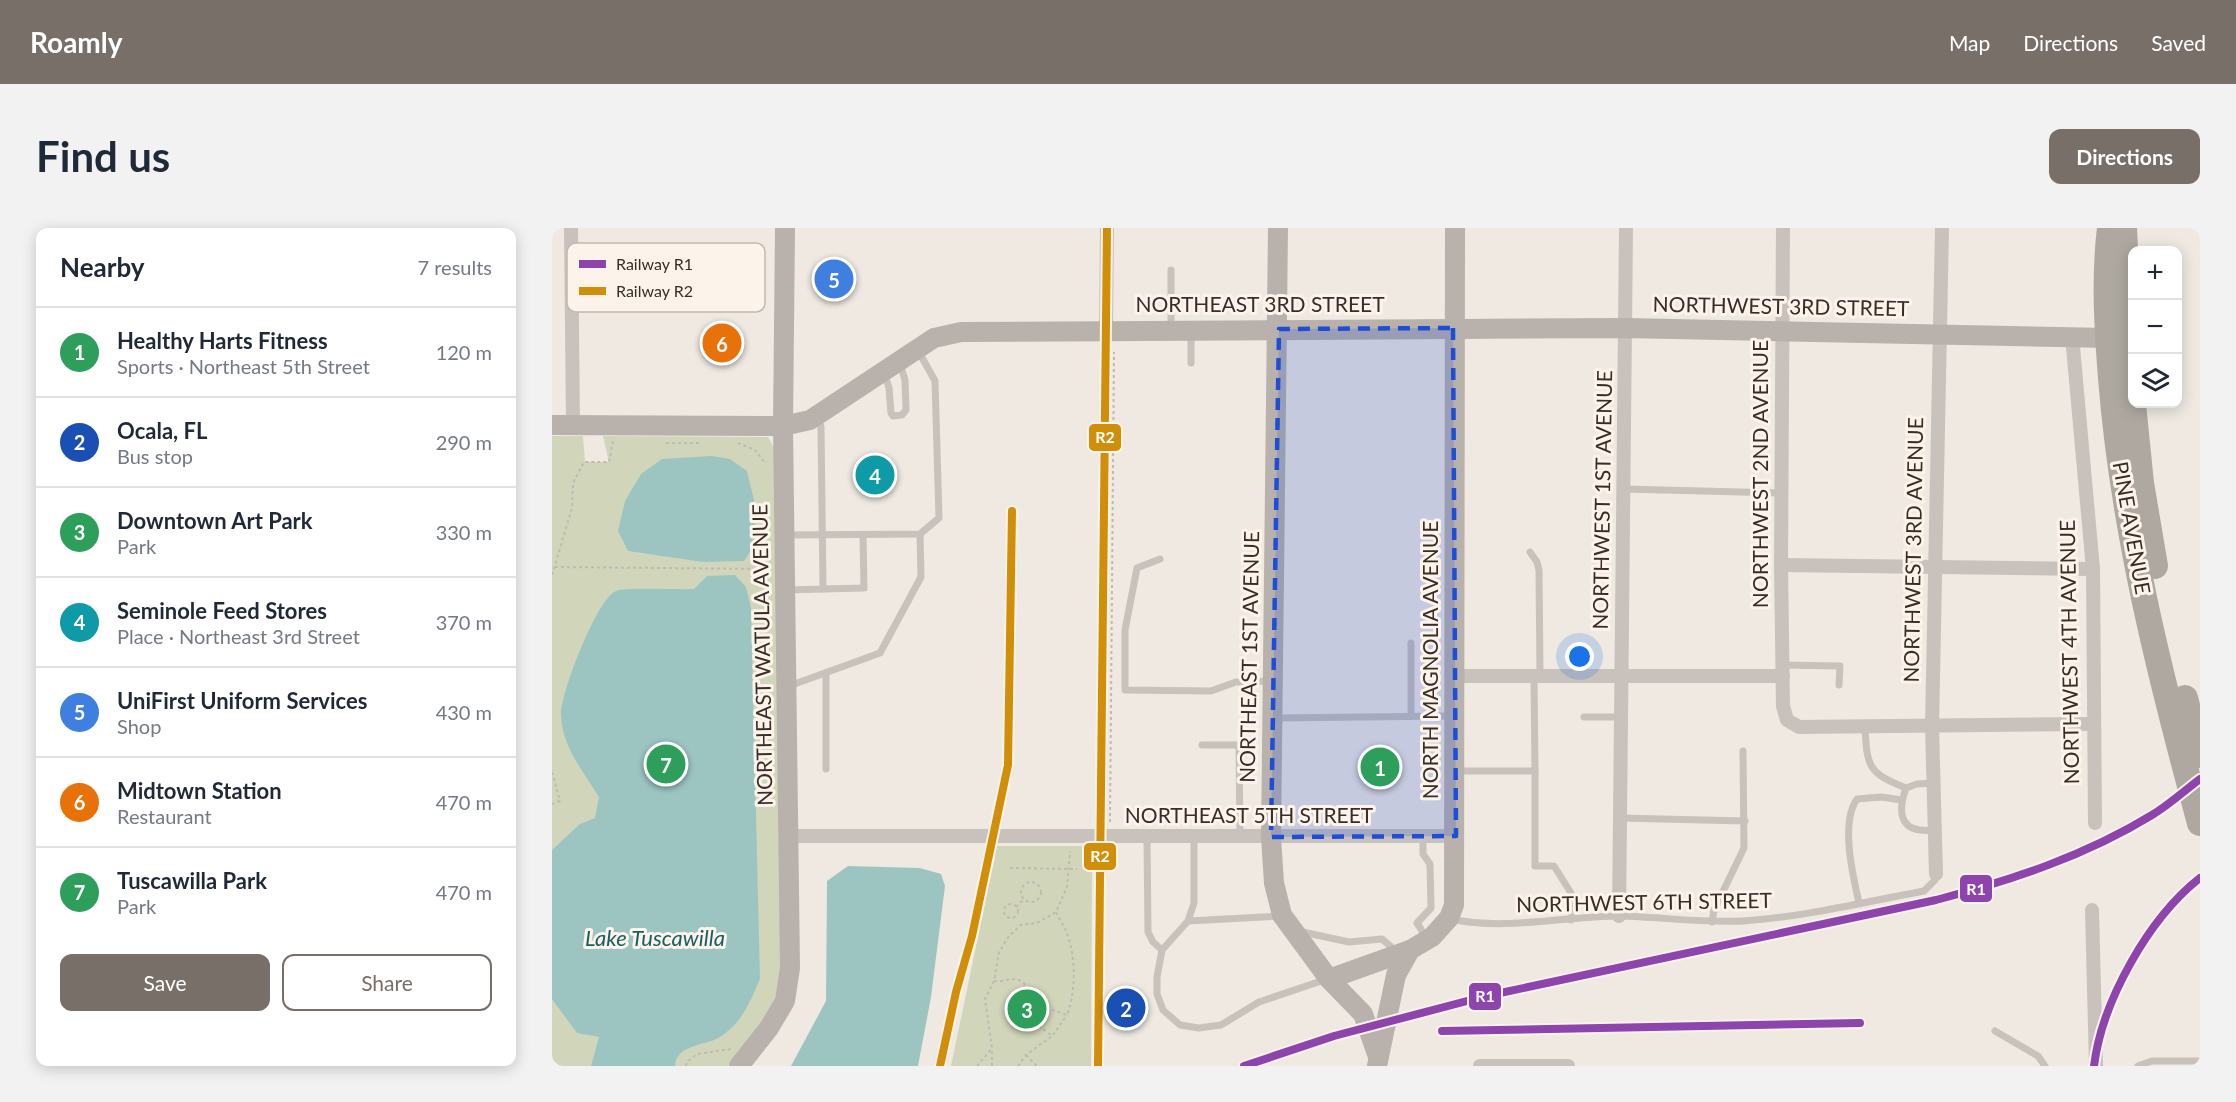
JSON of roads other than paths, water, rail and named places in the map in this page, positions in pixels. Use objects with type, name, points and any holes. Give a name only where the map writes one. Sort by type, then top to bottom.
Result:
[{"type":"highway","name":"PINE AVENUE","points":[[2110,228],[2105,267],[2108,338],[2122,485],[2145,607],[2190,742]]},
{"type":"highway","points":[[2124,228],[2131,354]]},
{"type":"highway","name":"PINE AVENUE","points":[[2133,408],[2149,539],[2190,742],[2200,823]]},
{"type":"street","points":[[571,228],[571,243]]},
{"type":"street","name":"NORTHEAST WATULA AVENUE","points":[[737,1057],[769,1028],[785,1001],[790,968],[783,426],[785,228]]},
{"type":"street","points":[[1106,330],[1107,228]]},
{"type":"street","name":"NORTHEAST 1ST AVENUE","points":[[1278,228],[1279,329],[1271,837],[1274,883],[1286,922],[1329,979],[1363,1014],[1377,1060]]},
{"type":"street","name":"NORTH MAGNOLIA AVENUE","points":[[1449,918],[1454,905],[1456,836],[1453,328],[1455,228]]},
{"type":"street","name":"NORTHWEST 1ST AVENUE","points":[[1619,916],[1626,228]]},
{"type":"street","name":"NORTHWEST 2ND AVENUE","points":[[1783,228],[1781,332],[1783,706],[1786,720],[1798,727],[1865,727]]},
{"type":"street","name":"NORTHWEST 3RD AVENUE","points":[[1936,874],[1932,726],[1942,228]]},
{"type":"street","points":[[572,312],[573,425]]},
{"type":"street","name":"NORTHEAST 3RD STREET","points":[[552,425],[783,426],[810,420],[934,338],[961,332],[1453,328]]},
{"type":"street","name":"NORTHWEST 3RD STREET","points":[[1453,328],[1625,328],[2108,338]]},
{"type":"street","name":"NORTHWEST 4TH AVENUE","points":[[2072,336],[2093,569],[2092,724],[2095,823]]},
{"type":"street","points":[[1781,565],[1934,565],[2093,569]]},
{"type":"street","points":[[1456,676],[1782,671]]},
{"type":"street","points":[[1865,727],[2092,724]]},
{"type":"street","name":"NORTHEAST 5TH STREET","points":[[789,836],[1456,836]]},
{"type":"street","points":[[2092,910],[2096,1066]]},
{"type":"street","points":[[1329,979],[1405,952],[1428,939],[1449,918]]},
{"type":"street","points":[[1377,1060],[1396,975],[1405,952]]},
{"type":"street","points":[[1480,1066],[1568,1065]]},
{"type":"lane","points":[[1171,270],[1171,330]]},
{"type":"lane","points":[[1191,329],[1191,363]]},
{"type":"lane","points":[[785,535],[920,534],[939,518],[935,381],[918,349]]},
{"type":"lane","points":[[892,367],[906,387],[906,410],[902,415],[893,416],[890,388],[892,367]]},
{"type":"lane","points":[[817,415],[821,427],[823,589]]},
{"type":"lane","points":[[1624,489],[1781,493]]},
{"type":"lane","points":[[787,687],[880,652],[921,577],[920,534]]},
{"type":"lane","points":[[786,590],[864,588],[863,535]]},
{"type":"lane","points":[[1530,552],[1539,570],[1535,866],[1554,866],[1571,893],[1571,920]]},
{"type":"lane","points":[[1161,559],[1137,568],[1125,630],[1125,690],[1211,691],[1236,682],[1274,681]]},
{"type":"lane","points":[[1411,643],[1411,716]]},
{"type":"lane","points":[[1782,671],[1840,666],[1839,685]]},
{"type":"lane","points":[[825,673],[825,769]]},
{"type":"lane","points":[[1274,718],[1456,715]]},
{"type":"lane","points":[[1584,717],[1621,717]]},
{"type":"lane","points":[[1865,727],[1869,765],[1880,777],[1906,788],[1917,784],[1934,783]]},
{"type":"lane","points":[[1202,745],[1239,745],[1240,837]]},
{"type":"lane","points":[[1712,922],[1714,910],[1744,848],[1743,751]]},
{"type":"lane","points":[[1456,771],[1535,771]]},
{"type":"lane","points":[[1906,788],[1900,810],[1903,820],[1911,828],[1924,831],[1935,830]]},
{"type":"lane","points":[[1859,903],[1849,848],[1849,814],[1853,804],[1857,799],[1868,797],[1902,800]]},
{"type":"lane","points":[[1620,818],[1745,820]]},
{"type":"lane","points":[[1423,836],[1423,855],[1430,864],[1431,908],[1417,923],[1428,939]]},
{"type":"lane","points":[[1147,837],[1148,932],[1153,942],[1162,950]]},
{"type":"lane","points":[[1194,837],[1194,903],[1188,921],[1162,950],[1157,994],[1163,1010],[1180,1025],[1199,1028],[1221,1025],[1259,1002],[1310,983],[1329,979]]},
{"type":"lane","name":"NORTHWEST 6TH STREET","points":[[1449,918],[1469,923],[1619,916],[1712,922],[1782,918],[1924,891],[1935,880],[1936,874]]},
{"type":"lane","points":[[1188,921],[1286,922],[1349,942],[1382,939],[1405,952]]},
{"type":"lane","points":[[1995,1031],[2038,1056],[2045,1066]]},
{"type":"lane","points":[[2138,1066],[2152,1061],[2200,1061]]},
{"type":"water","points":[[712,456],[730,459],[747,471],[754,500],[756,543],[744,561],[703,562],[628,551],[618,531],[625,501],[641,474],[662,459]]},
{"type":"water","name":"Lake Tuscawilla","points":[[735,575],[746,587],[751,608],[760,979],[753,996],[734,1025],[720,1037],[680,1053],[675,1066],[591,1066],[599,1037],[577,1033],[552,999],[552,850],[580,824],[595,818],[599,797],[574,758],[565,738],[561,715],[566,688],[590,628],[608,598],[616,591],[694,589],[707,576]]},
{"type":"water","points":[[848,866],[920,868],[941,874],[945,886],[931,997],[918,1066],[791,1066],[826,1001],[827,881]]},
{"type":"rail line","name":"R2","points":[[1098,1066],[1107,228]]},
{"type":"rail line","name":"R2","points":[[940,1066],[956,992],[972,936],[1008,765],[1012,511]]},
{"type":"rail line","name":"R1","points":[[1244,1066],[1334,1036],[1486,996],[1936,900],[1992,884],[2074,855],[2127,830],[2158,811],[2200,779]]},
{"type":"rail line","name":"R1","points":[[2094,1066],[2107,1015],[2131,963],[2163,915],[2200,878]]},
{"type":"rail line","name":"R1","points":[[1442,1031],[1860,1023]]},
{"type":"place","name":"UniFirst Uniform Services","points":[[834,279]]},
{"type":"place","name":"Midtown Station","points":[[722,343]]},
{"type":"place","name":"Seminole Feed Stores","points":[[875,475]]},
{"type":"place","name":"Tuscawilla Park","points":[[666,764]]},
{"type":"place","name":"Healthy Harts Fitness","points":[[1380,767]]},
{"type":"place","name":"Ocala, FL","points":[[1126,1008]]},
{"type":"place","name":"Downtown Art Park","points":[[1027,1009]]}]
